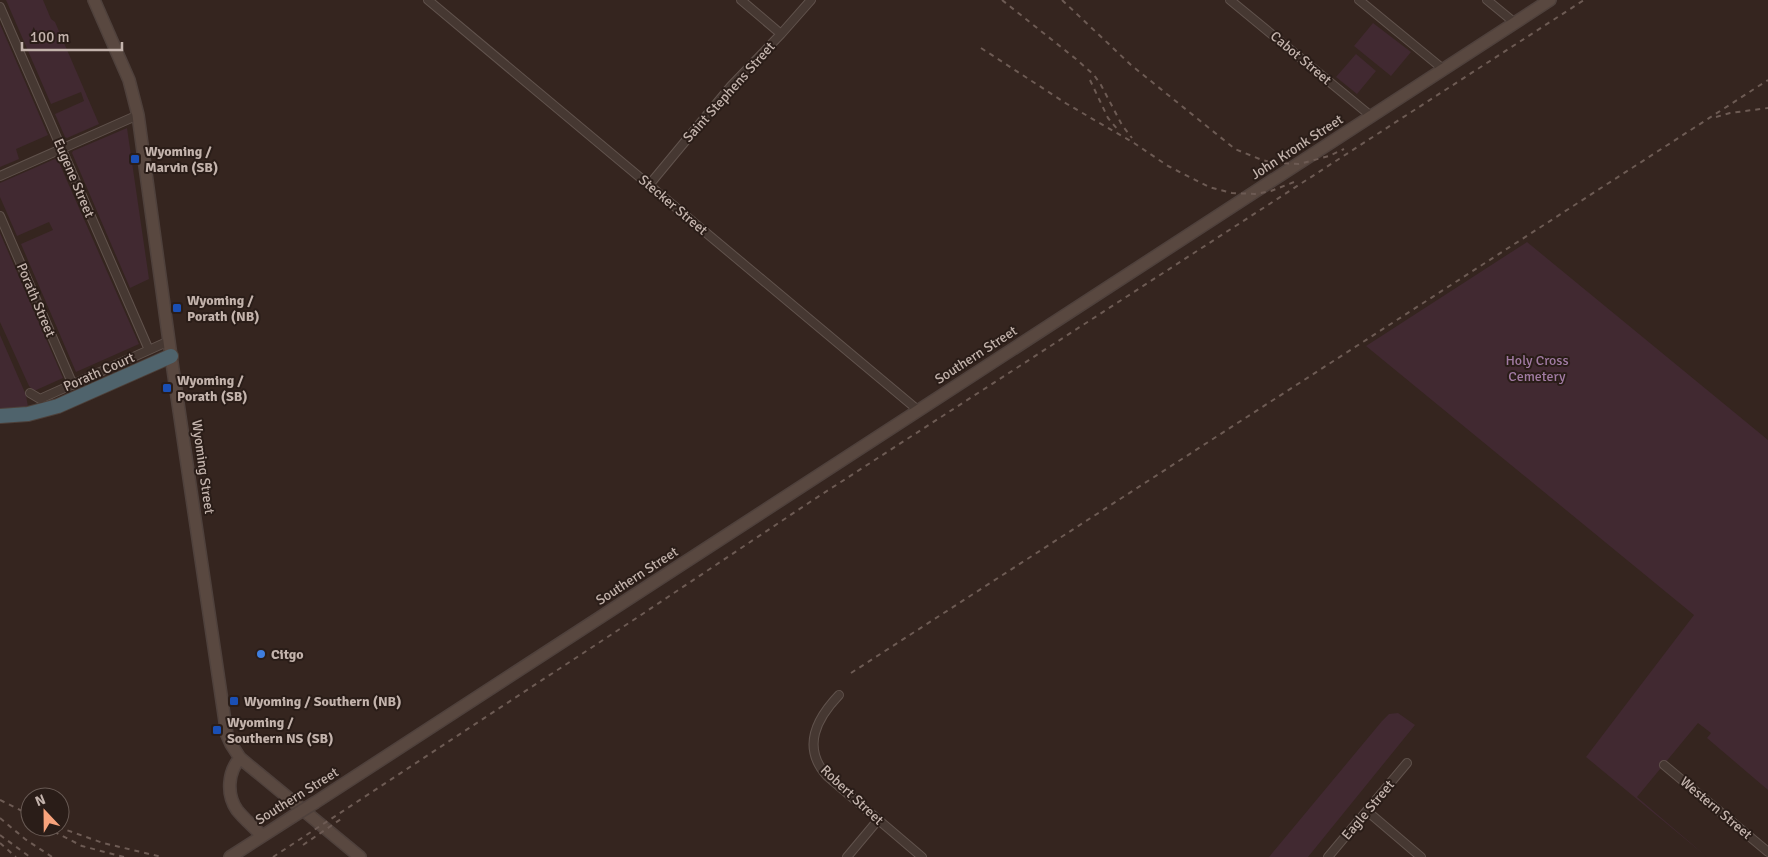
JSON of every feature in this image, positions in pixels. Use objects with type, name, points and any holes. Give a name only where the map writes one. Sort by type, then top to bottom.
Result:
[{"type":"highway","points":[[0,416],[28,414],[58,406],[171,356]]},
{"type":"street","name":"Wyoming Street","points":[[94,0],[130,84],[138,115],[224,726],[231,744],[240,758],[360,857]]},
{"type":"street","name":"Stecker Street","points":[[428,0],[919,411]]},
{"type":"street","points":[[741,0],[781,34]]},
{"type":"street","name":"Saint Stephens Street","points":[[649,185],[731,86],[781,34],[810,0]]},
{"type":"street","name":"Cabot Street","points":[[1230,0],[1371,116]]},
{"type":"street","points":[[1359,0],[1443,70]]},
{"type":"street","points":[[1487,0],[1515,23]]},
{"type":"street","name":"John Kronk Street","points":[[1060,319],[1550,0]]},
{"type":"street","name":"Eugene Street","points":[[0,7],[149,350]]},
{"type":"street","points":[[0,176],[138,115]]},
{"type":"street","name":"Porath Street","points":[[0,216],[73,384]]},
{"type":"street","name":"Southern Street","points":[[230,857],[1060,319]]},
{"type":"street","name":"Porath Court","points":[[30,393],[40,399],[169,341]]},
{"type":"street","name":"Robert Street","points":[[839,695],[824,711],[817,724],[814,737],[816,760],[827,776],[922,857]]},
{"type":"street","points":[[240,758],[234,766],[229,780],[232,798],[237,809],[262,836]]},
{"type":"street","name":"Eagle Street","points":[[1328,857],[1407,763]]},
{"type":"street","name":"Western Street","points":[[1664,765],[1768,852]]},
{"type":"street","points":[[1366,811],[1421,857]]},
{"type":"street","points":[[847,857],[878,820]]},
{"type":"green space","points":[[6,0],[43,0],[51,19],[55,22],[99,124],[67,138],[65,137],[55,114],[84,101],[81,92],[51,104]]},
{"type":"green space","points":[[1373,23],[1411,52],[1391,76],[1354,46]]},
{"type":"green space","points":[[0,24],[48,135],[16,149],[19,159],[0,167]]},
{"type":"green space","points":[[1356,54],[1376,71],[1357,94],[1336,77]]},
{"type":"green space","points":[[127,128],[149,279],[130,288],[72,153]]},
{"type":"green space","points":[[57,158],[139,344],[76,372],[21,244],[53,230],[49,222],[17,236],[0,197],[0,183]]},
{"type":"green space","points":[[0,233],[63,378],[34,391],[29,386],[0,322]]},
{"type":"green space","name":"Holy Cross Cemetery","points":[[1527,242],[1768,440],[1768,790],[1707,738],[1711,733],[1698,723],[1637,797],[1707,857],[1586,757],[1694,615],[1366,346]]},
{"type":"green space","points":[[0,335],[26,395],[28,407],[0,411]]},
{"type":"green space","points":[[1398,713],[1415,725],[1308,857],[1269,857],[1382,721],[1389,714]]},
{"type":"railway","points":[[1002,0],[1094,75],[1122,125],[1132,138]]},
{"type":"railway","points":[[1062,0],[1131,65],[1235,149],[1262,160],[1275,163],[1299,164],[1329,156],[1344,149]]},
{"type":"railway","points":[[273,857],[810,502],[1584,0]]},
{"type":"railway","points":[[981,48],[1168,166],[1209,187],[1232,193],[1255,194],[1271,191],[1294,182]]},
{"type":"railway","points":[[1090,80],[1108,118],[1118,130]]},
{"type":"railway","points":[[851,673],[1768,80]]},
{"type":"railway","points":[[1716,117],[1730,113],[1768,108]]},
{"type":"railway","points":[[0,800],[20,810]]},
{"type":"railway","points":[[303,845],[344,817]]},
{"type":"railway","points":[[0,818],[25,839],[52,857]]},
{"type":"railway","points":[[70,831],[103,843],[162,857]]},
{"type":"railway","points":[[0,835],[30,857]]},
{"type":"railway","points":[[64,837],[82,846],[124,857]]},
{"type":"railway","points":[[0,843],[16,857]]},
{"type":"place","name":"Wyoming / Marvin (SB)","points":[[135,159]]},
{"type":"place","name":"Wyoming / Porath (NB)","points":[[177,308]]},
{"type":"place","name":"Wyoming / Porath (SB)","points":[[167,388]]},
{"type":"place","name":"Citgo","points":[[261,654]]},
{"type":"place","name":"Wyoming / Southern (NB)","points":[[234,701]]},
{"type":"place","name":"Wyoming / Southern NS (SB)","points":[[217,730]]}]
